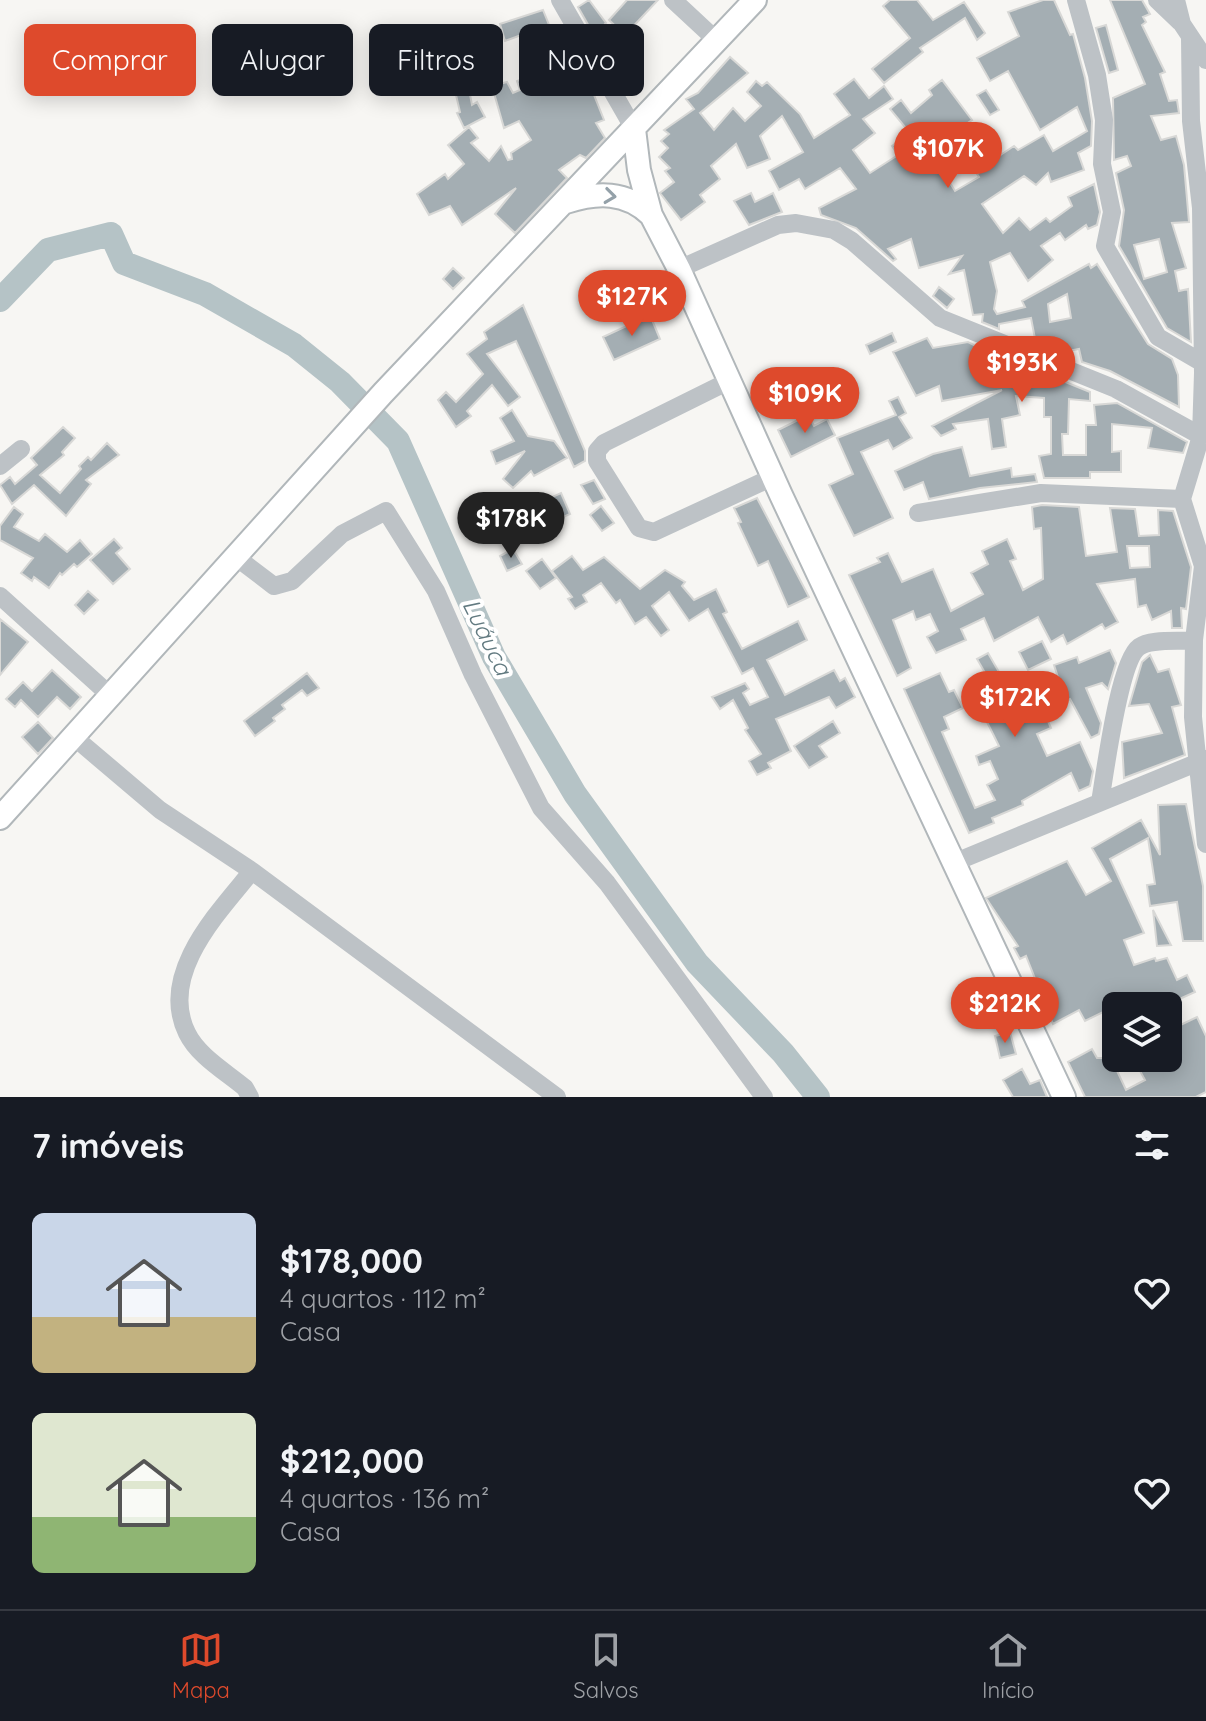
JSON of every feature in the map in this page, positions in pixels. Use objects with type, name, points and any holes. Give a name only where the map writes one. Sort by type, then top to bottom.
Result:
[{"type":"main road","points":[[0,818],[383,393],[755,0]]},
{"type":"main road","points":[[634,129],[639,170],[651,215],[731,380],[1064,1097]]},
{"type":"main road","points":[[565,202],[590,194],[610,195],[638,203],[651,215]]},
{"type":"street","points":[[560,0],[634,129]]},
{"type":"street","points":[[673,0],[715,39]]},
{"type":"street","points":[[1076,0],[1097,75],[1104,120],[1102,164],[1112,212],[1105,246],[1158,337],[1201,362]]},
{"type":"street","points":[[1157,0],[1186,31],[1206,60]]},
{"type":"street","points":[[1176,0],[1186,31],[1191,121],[1201,208],[1201,436],[1182,499],[1205,565],[1194,640],[1206,844]]},
{"type":"street","points":[[679,269],[778,225],[796,223],[834,230],[852,241],[940,318],[1116,389],[1201,436]]},
{"type":"street","points":[[731,380],[604,443],[597,451],[597,461],[639,528],[654,532],[775,476]]},
{"type":"street","points":[[0,466],[21,449]]},
{"type":"street","points":[[918,513],[1041,493],[1182,499]]},
{"type":"street","points":[[236,557],[274,586],[292,581],[342,534],[386,511],[436,591],[473,675],[541,808],[607,883],[764,1097]]},
{"type":"street","points":[[0,596],[112,697]]},
{"type":"street","points":[[1100,802],[1114,723],[1132,654],[1145,644],[1194,640]]},
{"type":"street","points":[[74,737],[160,810],[252,871],[557,1097]]},
{"type":"street","points":[[953,863],[1201,761]]},
{"type":"street","points":[[250,1097],[245,1088],[198,1048],[187,1033],[182,992],[184,968],[199,938],[252,871]]},
{"type":"building","points":[[589,0],[606,23],[588,24],[578,7]]},
{"type":"building","points":[[627,0],[658,0],[635,24],[613,24],[609,20]]},
{"type":"building","points":[[890,0],[917,0],[933,20],[964,2],[985,33],[977,40],[965,18],[920,48],[923,52],[884,83],[872,69],[910,38],[883,6]]},
{"type":"building","points":[[1043,0],[1054,0],[1070,35],[1073,34],[1085,78],[1092,121],[1091,146],[1078,153],[1084,170],[1051,182],[1048,173],[1036,185],[1024,176],[982,204],[1003,233],[1019,218],[1030,230],[1046,218],[1050,222],[1072,206],[1068,197],[1094,184],[1100,212],[1097,225],[1088,229],[1086,225],[1065,240],[1060,233],[1041,246],[1053,260],[1028,281],[1010,253],[990,262],[997,291],[994,309],[997,314],[1025,307],[1022,301],[1089,264],[1091,268],[1097,264],[1148,344],[1172,359],[1178,375],[1179,407],[1110,371],[1082,362],[1079,349],[1058,353],[1036,344],[1031,318],[999,324],[999,329],[982,322],[983,314],[973,315],[964,270],[949,274],[962,256],[919,268],[911,239],[888,249],[896,259],[893,261],[856,228],[821,215],[819,208],[856,189],[840,168],[805,189],[799,179],[779,190],[769,171],[803,152],[782,116],[760,136],[770,159],[747,168],[736,144],[711,166],[720,179],[700,195],[705,202],[681,220],[660,193],[674,182],[665,171],[670,168],[659,157],[668,148],[661,141],[669,134],[664,130],[694,109],[686,99],[698,93],[730,57],[748,73],[700,113],[714,130],[733,108],[745,121],[761,106],[747,92],[756,81],[762,86],[767,82],[800,114],[814,138],[850,115],[834,94],[854,79],[869,98],[884,86],[893,99],[863,119],[875,133],[853,150],[870,173],[898,155],[892,146],[910,133],[890,109],[901,100],[911,113],[932,95],[929,90],[942,80],[972,120],[947,137],[944,132],[926,144],[955,191],[979,177],[977,174],[981,171],[963,152],[983,134],[999,156],[1014,146],[1018,150],[1044,135],[1053,151],[1087,131],[1077,107],[1040,130],[1008,71],[990,81],[977,58],[1019,36],[1008,12]],"holes":[[[1067,294],[1071,318],[1050,322],[1048,304]]]},
{"type":"building","points":[[1110,0],[1142,0],[1150,14],[1143,17],[1146,22],[1142,25],[1165,72],[1160,74],[1169,101],[1177,100],[1179,113],[1151,116],[1161,140],[1176,136],[1184,165],[1189,222],[1172,223],[1186,268],[1175,271],[1179,291],[1188,289],[1191,342],[1167,328],[1119,246],[1124,210],[1116,173],[1131,166],[1127,156],[1114,160],[1113,98],[1145,84]],"holes":[[[1159,239],[1167,272],[1144,279],[1134,245]]]},
{"type":"building","points":[[543,10],[549,24],[519,24],[519,36],[505,41],[503,24],[500,24]]},
{"type":"building","points":[[1106,25],[1118,70],[1109,73],[1096,28]]},
{"type":"building","points":[[507,82],[513,93],[519,90],[519,96],[594,96],[604,120],[596,123],[605,138],[586,158],[580,155],[559,170],[567,178],[515,233],[495,214],[516,188],[462,225],[450,206],[429,215],[417,194],[445,174],[448,179],[464,164],[448,145],[469,127],[478,138],[471,143],[489,161],[501,146],[508,160],[512,159],[511,153],[531,140],[519,121],[504,128],[495,96],[503,96],[503,83]]},
{"type":"building","points":[[986,90],[999,110],[990,115],[977,95]]},
{"type":"building","points":[[456,96],[470,96],[472,105],[477,102],[485,117],[464,128],[457,113],[460,112]]},
{"type":"building","points":[[751,193],[755,202],[773,193],[782,212],[749,225],[734,201]]},
{"type":"building","points":[[453,268],[464,278],[453,289],[443,279]]},
{"type":"building","points":[[939,287],[954,299],[947,308],[933,296]]},
{"type":"building","points":[[523,305],[585,451],[585,461],[574,467],[516,341],[487,354],[520,397],[508,406],[492,385],[467,411],[471,416],[456,427],[438,400],[446,392],[456,402],[483,374],[467,354],[487,339],[484,332]]},
{"type":"building","points":[[650,315],[660,339],[614,360],[603,337]]},
{"type":"building","points":[[892,333],[896,342],[870,354],[866,345]]},
{"type":"building","points":[[927,338],[933,348],[968,342],[976,346],[978,354],[992,352],[1090,392],[1090,401],[1069,399],[1068,434],[1062,434],[1063,455],[1086,455],[1086,425],[1096,425],[1094,405],[1117,403],[1187,442],[1183,453],[1148,448],[1152,428],[1112,424],[1112,452],[1121,451],[1121,472],[1090,472],[1090,478],[1044,478],[1039,456],[1051,454],[1051,417],[1044,417],[1044,398],[1016,396],[1020,415],[1002,419],[1006,447],[992,449],[988,419],[953,424],[956,429],[941,436],[932,426],[1002,390],[942,401],[939,386],[916,396],[893,352]]},
{"type":"building","points":[[898,397],[906,413],[899,417],[912,438],[893,449],[888,440],[861,452],[893,518],[854,536],[829,485],[853,474],[837,438],[896,415],[889,401]]},
{"type":"building","points":[[512,410],[528,436],[554,441],[567,458],[534,476],[531,471],[513,488],[503,479],[525,451],[496,464],[491,451],[514,441],[500,418]]},
{"type":"building","points":[[808,415],[814,426],[827,419],[835,435],[791,457],[778,430]]},
{"type":"building","points":[[63,427],[75,438],[62,452],[64,455],[40,475],[60,493],[81,469],[79,466],[88,457],[91,460],[107,443],[119,455],[86,480],[91,484],[66,516],[34,485],[12,504],[0,485],[10,477],[15,484],[37,465],[31,458]]},
{"type":"building","points":[[962,447],[970,476],[1011,468],[1012,477],[1035,474],[1037,482],[980,488],[929,499],[923,482],[904,490],[895,471],[933,454]]},
{"type":"building","points":[[594,480],[605,499],[593,504],[581,485]]},
{"type":"building","points":[[561,493],[570,514],[541,527],[532,506]]},
{"type":"building","points":[[757,498],[809,597],[788,607],[768,561],[758,566],[738,523],[741,522],[734,508]]},
{"type":"building","points":[[601,506],[614,523],[602,531],[590,515]]},
{"type":"building","points":[[14,507],[23,514],[14,527],[39,541],[45,534],[67,552],[80,540],[92,554],[77,567],[74,564],[62,575],[60,573],[49,588],[34,577],[32,581],[21,573],[33,558],[0,540],[0,526]]},
{"type":"building","points":[[1032,507],[1079,507],[1086,556],[1117,552],[1110,508],[1135,509],[1139,536],[1159,535],[1158,510],[1173,511],[1191,567],[1186,609],[1181,608],[1182,628],[1172,628],[1171,611],[1152,620],[1146,605],[1138,607],[1135,579],[1097,584],[1118,622],[1105,629],[1102,624],[1067,644],[1063,635],[1051,642],[1038,617],[994,641],[984,618],[961,629],[966,640],[936,653],[927,637],[938,631],[930,614],[916,620],[913,611],[893,620],[911,668],[897,676],[849,575],[880,562],[877,558],[888,553],[902,582],[933,569],[951,611],[983,594],[971,573],[988,564],[982,551],[1007,539],[1016,559],[1010,561],[1023,590],[1043,579],[1041,528],[1034,529]],"holes":[[[1127,546],[1149,546],[1150,567],[1130,568]]]},
{"type":"building","points":[[114,539],[122,548],[116,553],[130,569],[113,584],[90,560]]},
{"type":"building","points":[[513,549],[522,564],[507,571],[500,556]]},
{"type":"building","points":[[572,556],[583,570],[604,557],[640,589],[665,570],[685,582],[682,586],[694,600],[716,589],[727,612],[723,614],[742,649],[798,621],[807,640],[767,660],[785,695],[834,670],[840,681],[845,678],[855,697],[836,708],[829,697],[776,719],[791,751],[768,763],[771,768],[757,775],[749,761],[761,754],[745,730],[748,728],[733,700],[720,709],[712,697],[745,683],[749,689],[743,693],[750,705],[768,697],[753,668],[742,674],[708,609],[689,621],[669,592],[652,606],[669,630],[661,636],[646,617],[635,624],[620,600],[616,603],[601,583],[583,595],[587,602],[575,609],[568,599],[572,597],[552,571]]},
{"type":"building","points":[[542,559],[556,578],[540,589],[526,571]]},
{"type":"building","points":[[88,591],[98,600],[84,614],[75,605]]},
{"type":"building","points":[[0,619],[28,642],[0,675]]},
{"type":"building","points":[[1042,641],[1051,659],[1028,670],[1019,652]]},
{"type":"building","points":[[1110,650],[1116,663],[1108,689],[1102,683],[1086,688],[1101,723],[1099,734],[1091,738],[1070,699],[1043,710],[1051,728],[1037,734],[1047,756],[1080,742],[1093,771],[1090,786],[1079,791],[1071,773],[1022,801],[1023,805],[992,818],[994,823],[969,833],[904,689],[940,673],[949,692],[954,690],[963,708],[944,717],[949,729],[942,732],[975,808],[995,800],[987,785],[998,779],[990,761],[979,765],[976,756],[999,746],[985,718],[1035,694],[1038,700],[1062,690],[1054,665],[1077,657],[1079,663]]},
{"type":"building","points":[[988,653],[999,672],[988,678],[977,659]]},
{"type":"building","points":[[1150,655],[1158,672],[1169,669],[1181,705],[1172,707],[1185,755],[1124,778],[1122,742],[1162,733],[1149,704],[1129,706],[1142,662]]},
{"type":"building","points":[[52,670],[81,697],[70,709],[57,697],[38,717],[21,700],[15,707],[6,699],[23,682],[32,691]]},
{"type":"building","points":[[307,673],[319,688],[307,696],[302,690],[282,705],[285,709],[273,718],[275,721],[255,736],[244,721]]},
{"type":"building","points":[[833,721],[840,733],[819,746],[827,757],[809,768],[794,746]]},
{"type":"building","points":[[38,722],[53,738],[38,754],[22,737]]},
{"type":"building","points":[[1186,804],[1203,886],[1203,941],[1183,941],[1177,902],[1150,906],[1147,885],[1155,884],[1148,838],[1110,859],[1144,933],[1124,940],[1134,965],[1155,958],[1156,961],[1167,958],[1177,980],[1187,975],[1195,992],[1182,998],[1182,992],[1102,992],[1102,1012],[1085,1021],[1079,1010],[1053,1024],[1026,956],[1020,959],[1014,948],[1018,946],[986,898],[1067,861],[1086,895],[1111,881],[1092,848],[1141,820],[1160,855],[1158,805]]},
{"type":"building","points":[[1153,910],[1171,945],[1157,946]]},
{"type":"building","points":[[1197,1017],[1206,1036],[1206,1092],[1196,1097],[1085,1097],[1068,1062],[1092,1049],[1097,1058],[1102,1058],[1102,1072],[1118,1072],[1126,1090],[1145,1080],[1141,1072],[1182,1072],[1182,1024]]},
{"type":"building","points":[[1010,1032],[1016,1054],[1000,1058],[995,1036]]},
{"type":"building","points":[[1022,1069],[1030,1084],[1040,1080],[1047,1097],[1013,1097],[1003,1080]]},
{"type":"waterway","name":"Luáuca","points":[[0,300],[48,250],[111,234],[124,263],[205,294],[294,345],[340,382],[398,441],[494,657],[575,794],[697,963],[783,1053],[818,1097]]}]
